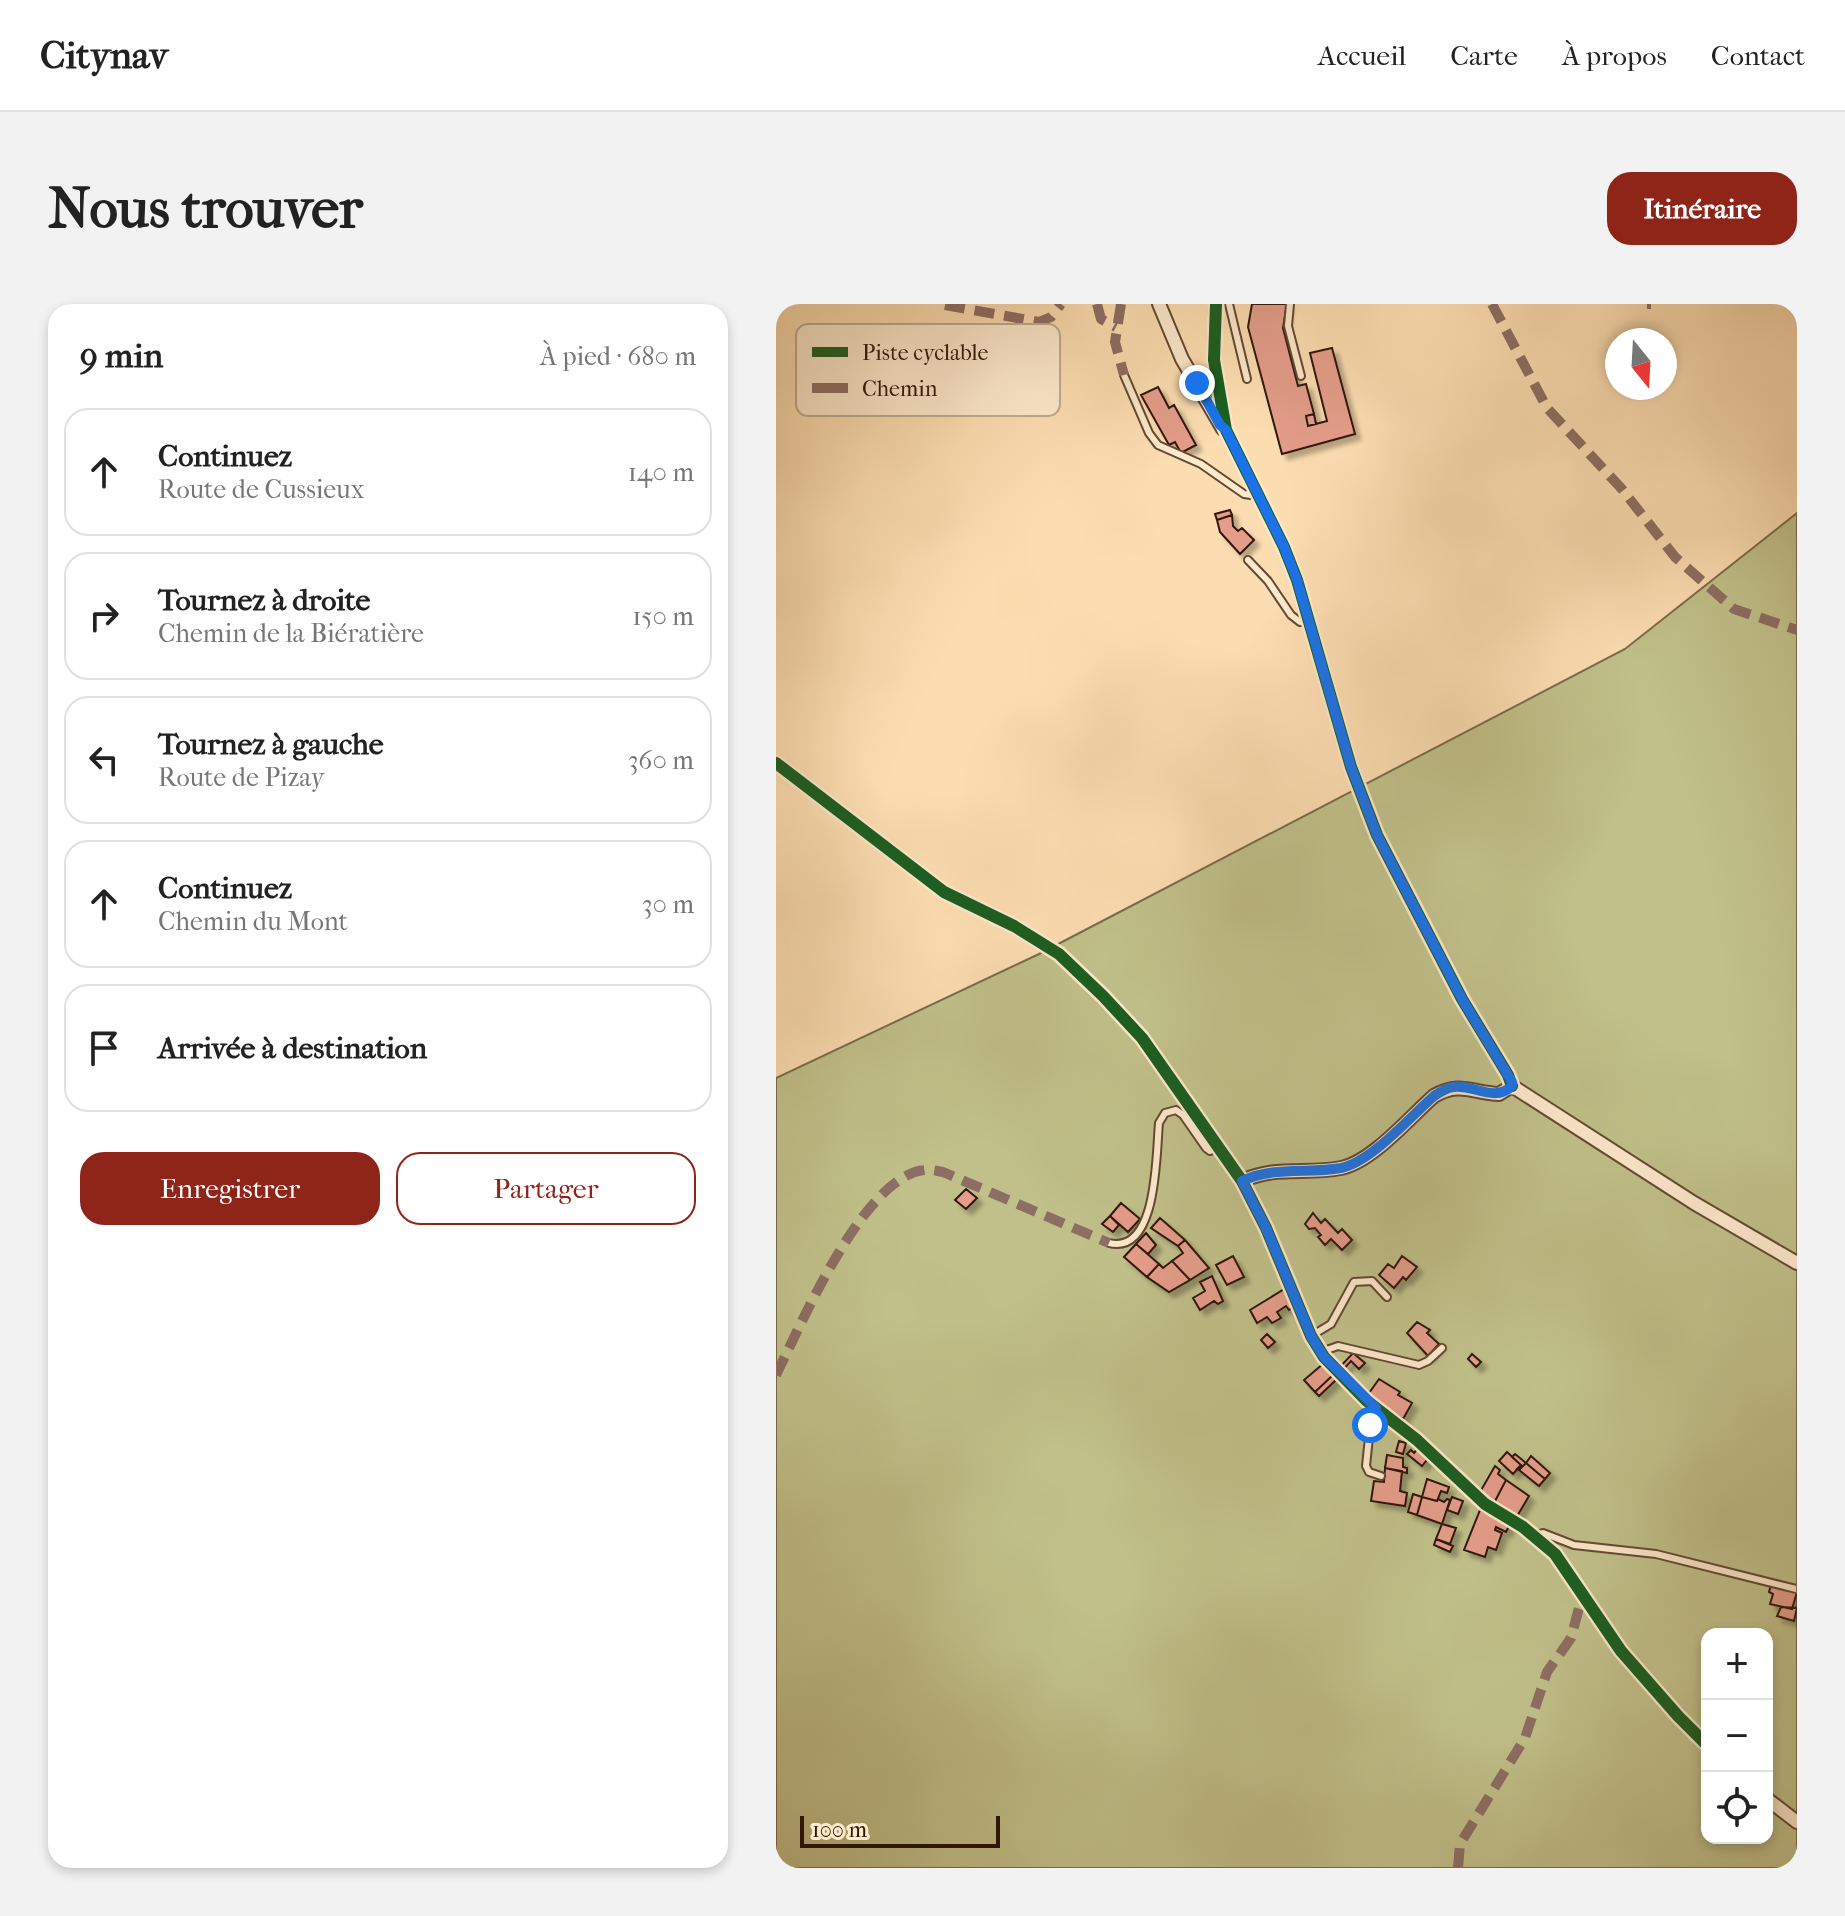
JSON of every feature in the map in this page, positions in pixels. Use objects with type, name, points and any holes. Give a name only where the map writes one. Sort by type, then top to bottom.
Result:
[{"type":"street","points":[[1159,304],[1168,330],[1220,425],[1226,430]]},
{"type":"street","points":[[1216,304],[1216,382],[1226,430],[1284,547],[1347,753],[1377,835],[1423,929],[1512,1086],[1694,1203],[1797,1263]]},
{"type":"street","points":[[1199,387],[1216,382]]},
{"type":"street","points":[[776,763],[944,892],[1014,926],[1059,954],[1142,1038],[1242,1181],[1321,1352],[1349,1384],[1428,1450],[1485,1504],[1534,1536],[1564,1564],[1621,1651],[1701,1739]]},
{"type":"street","points":[[1242,1181],[1267,1171],[1341,1168],[1367,1156],[1434,1096],[1445,1090],[1465,1087],[1499,1094],[1512,1086]]},
{"type":"street","points":[[1773,1804],[1797,1822]]},
{"type":"lane","points":[[1229,304],[1247,379]]},
{"type":"lane","points":[[1290,304],[1288,326],[1301,376]]},
{"type":"lane","points":[[1124,375],[1149,433],[1158,445],[1201,464],[1244,494],[1258,496]]},
{"type":"lane","points":[[1248,560],[1268,581],[1291,615],[1300,622],[1309,622]]},
{"type":"lane","points":[[1109,1243],[1129,1243],[1147,1219],[1159,1123],[1165,1113],[1176,1110],[1206,1148],[1210,1151],[1219,1148]]},
{"type":"lane","points":[[1311,1336],[1331,1324],[1354,1282],[1372,1281],[1387,1297]]},
{"type":"lane","points":[[1321,1352],[1338,1346],[1419,1365],[1442,1348]]},
{"type":"lane","points":[[1376,1408],[1371,1418],[1366,1466],[1369,1472],[1381,1476]]},
{"type":"lane","points":[[1534,1536],[1543,1533],[1574,1545],[1656,1554],[1796,1589]]},
{"type":"shaded area","points":[[1797,513],[1797,1868],[776,1868],[776,1078],[1039,954],[1625,649]]},
{"type":"building","points":[[1252,304],[1287,304],[1283,328],[1298,386],[1306,384],[1314,414],[1306,416],[1308,426],[1327,421],[1310,353],[1332,348],[1355,434],[1282,454],[1248,327]]},
{"type":"building","points":[[1158,387],[1169,408],[1174,405],[1196,445],[1181,453],[1175,442],[1169,445],[1141,395]]},
{"type":"building","points":[[1314,414],[1316,424],[1308,426],[1306,416]]},
{"type":"building","points":[[1230,510],[1232,515],[1217,520],[1215,514]]},
{"type":"building","points":[[1232,515],[1233,526],[1238,531],[1242,528],[1254,540],[1240,554],[1220,532],[1217,520]]},
{"type":"building","points":[[966,1189],[977,1198],[966,1209],[955,1200]]},
{"type":"building","points":[[1121,1203],[1140,1219],[1128,1232],[1110,1216]]},
{"type":"building","points":[[1313,1213],[1321,1223],[1325,1219],[1338,1233],[1342,1229],[1352,1240],[1342,1250],[1331,1239],[1325,1245],[1315,1228],[1309,1229],[1305,1224]]},
{"type":"building","points":[[1110,1216],[1119,1225],[1113,1232],[1102,1224]]},
{"type":"building","points":[[1160,1218],[1185,1240],[1178,1246],[1151,1228]]},
{"type":"building","points":[[1146,1233],[1156,1245],[1148,1254],[1136,1244]]},
{"type":"building","points":[[1185,1240],[1209,1268],[1190,1280],[1172,1261],[1183,1253],[1178,1246]]},
{"type":"building","points":[[1136,1244],[1159,1264],[1147,1277],[1124,1257]]},
{"type":"building","points":[[1233,1256],[1244,1277],[1227,1285],[1216,1265]]},
{"type":"building","points":[[1402,1256],[1417,1267],[1394,1288],[1379,1275],[1388,1264],[1394,1268]]},
{"type":"building","points":[[1172,1261],[1190,1280],[1169,1292],[1147,1277],[1159,1264],[1163,1268]]},
{"type":"building","points":[[1212,1276],[1223,1301],[1218,1304],[1214,1301],[1200,1310],[1193,1298],[1205,1291],[1200,1282]]},
{"type":"building","points":[[1286,1288],[1294,1307],[1289,1310],[1286,1306],[1277,1312],[1281,1318],[1272,1323],[1267,1317],[1257,1323],[1250,1310]]},
{"type":"building","points":[[1417,1322],[1430,1330],[1427,1333],[1439,1344],[1428,1356],[1407,1333]]},
{"type":"building","points":[[1267,1334],[1275,1342],[1268,1348],[1261,1340]]},
{"type":"building","points":[[1353,1353],[1365,1363],[1359,1369],[1351,1361],[1342,1371],[1339,1368]]},
{"type":"building","points":[[1472,1354],[1481,1362],[1476,1367],[1468,1359]]},
{"type":"building","points":[[1323,1364],[1333,1375],[1315,1392],[1304,1380]]},
{"type":"building","points":[[1333,1375],[1337,1379],[1319,1396],[1315,1392]]},
{"type":"building","points":[[1379,1379],[1412,1403],[1403,1419],[1367,1396]]},
{"type":"building","points":[[1399,1441],[1406,1443],[1403,1454],[1396,1452]]},
{"type":"building","points":[[1419,1447],[1430,1456],[1422,1466],[1407,1454],[1411,1450],[1414,1453]]},
{"type":"building","points":[[1507,1452],[1521,1465],[1513,1474],[1499,1461]]},
{"type":"building","points":[[1515,1454],[1526,1463],[1519,1470],[1521,1465],[1512,1457]]},
{"type":"building","points":[[1387,1455],[1403,1458],[1407,1473],[1385,1468]]},
{"type":"building","points":[[1531,1456],[1550,1473],[1545,1479],[1526,1463]]},
{"type":"building","points":[[1526,1463],[1545,1479],[1539,1486],[1519,1470]]},
{"type":"building","points":[[1495,1466],[1500,1470],[1498,1474],[1506,1480],[1493,1505],[1480,1492]]},
{"type":"building","points":[[1385,1468],[1402,1471],[1400,1491],[1407,1493],[1405,1506],[1371,1501],[1374,1481],[1384,1482]]},
{"type":"building","points":[[1427,1479],[1449,1487],[1447,1493],[1441,1491],[1437,1501],[1422,1497]]},
{"type":"building","points":[[1506,1480],[1529,1496],[1516,1518],[1493,1505]]},
{"type":"building","points":[[1413,1494],[1422,1497],[1417,1515],[1408,1512]]},
{"type":"building","points":[[1422,1497],[1444,1502],[1450,1500],[1442,1524],[1417,1515]]},
{"type":"building","points":[[1452,1497],[1463,1501],[1458,1514],[1447,1510]]},
{"type":"building","points":[[1480,1510],[1510,1524],[1506,1532],[1496,1527],[1495,1530],[1502,1533],[1496,1550],[1488,1547],[1485,1557],[1464,1550]]},
{"type":"building","points":[[1442,1524],[1456,1528],[1450,1544],[1436,1539]]},
{"type":"building","points":[[1436,1539],[1453,1546],[1450,1552],[1434,1545]]},
{"type":"building","points":[[1771,1585],[1797,1592],[1792,1609],[1770,1604],[1773,1594],[1769,1592]]},
{"type":"building","points":[[1781,1607],[1797,1608],[1794,1621],[1777,1616]]},
{"type":"marked path","points":[[945,305],[1039,322],[1051,317],[1061,304]]},
{"type":"marked path","points":[[1097,304],[1101,319],[1116,327]]},
{"type":"marked path","points":[[1121,304],[1115,342],[1124,375]]},
{"type":"marked path","points":[[1492,304],[1547,408],[1621,488],[1675,557],[1734,609],[1797,630]]},
{"type":"marked path","points":[[776,1375],[836,1256],[879,1198],[901,1179],[924,1170],[943,1172],[1109,1243]]},
{"type":"marked path","points":[[1458,1868],[1460,1844],[1525,1738],[1547,1672],[1571,1638],[1579,1608],[1586,1601]]},
{"type":"cycle path","points":[[1216,304],[1214,360],[1226,430],[1297,580],[1351,767],[1377,835],[1462,999],[1512,1086]]},
{"type":"cycle path","points":[[776,763],[944,892],[1014,926],[1059,954],[1103,996],[1142,1038],[1242,1181],[1266,1228],[1311,1336],[1324,1357],[1367,1401],[1417,1440],[1485,1504],[1523,1527],[1555,1554],[1621,1651],[1701,1739]]},
{"type":"route","points":[[1197,383],[1220,425],[1226,430],[1284,547],[1297,580],[1351,767],[1377,835],[1423,929],[1512,1082],[1512,1086],[1499,1094],[1465,1087],[1445,1090],[1356,1163],[1341,1168],[1267,1171],[1242,1181],[1266,1228],[1311,1336],[1324,1357],[1376,1408],[1370,1425]]}]
